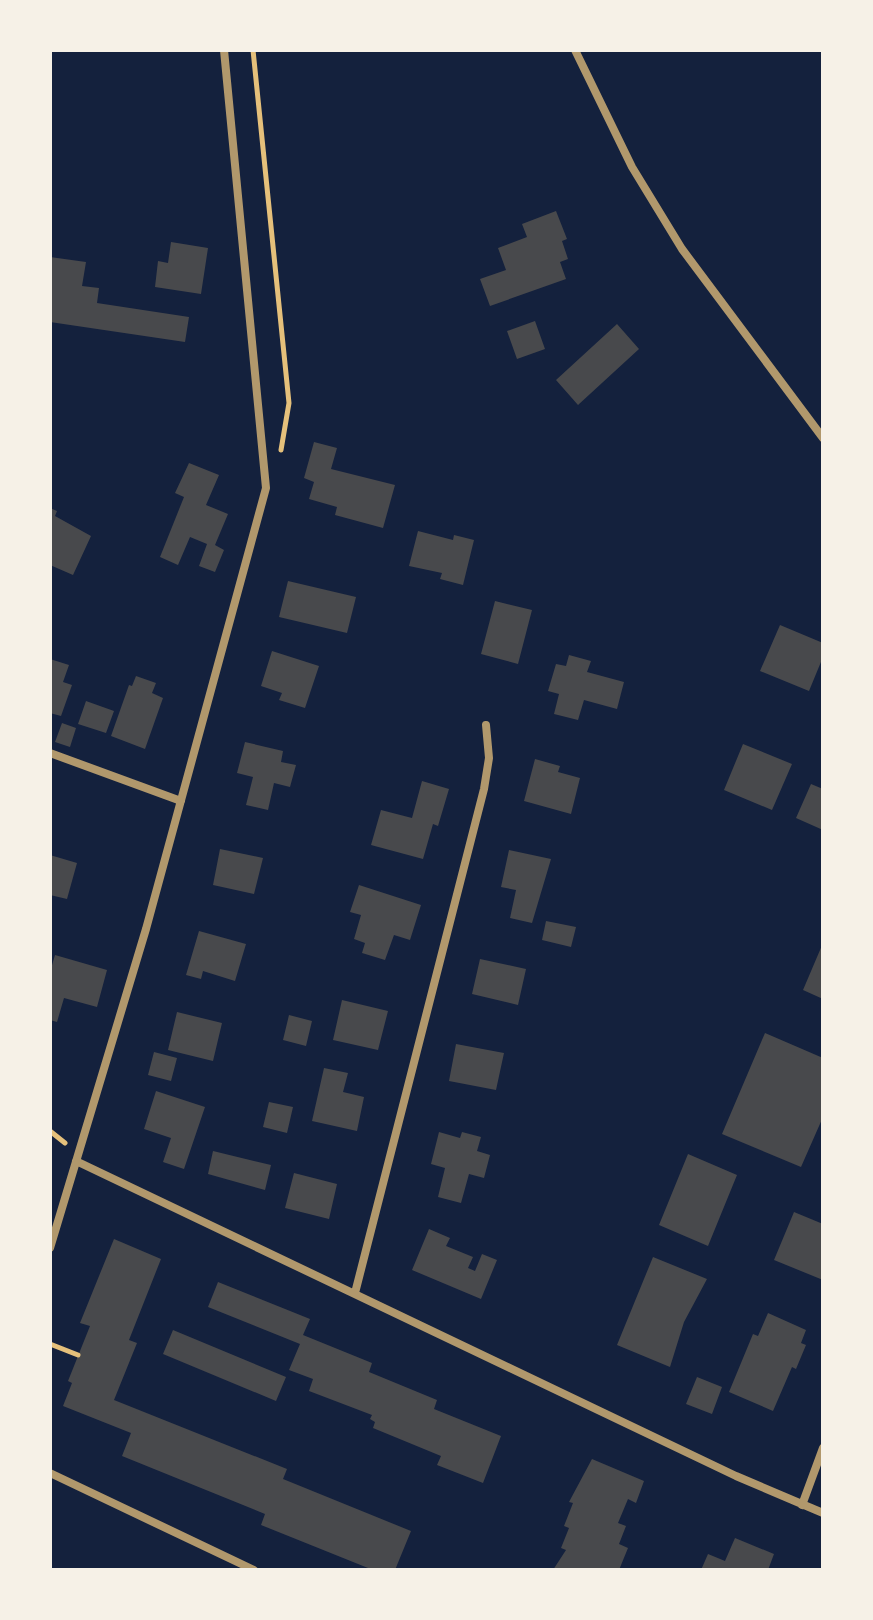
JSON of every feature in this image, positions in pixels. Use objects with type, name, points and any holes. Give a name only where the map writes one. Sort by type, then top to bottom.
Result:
[{"type":"street","points":[[50,1248],[181,801],[266,488],[224,50]]},
{"type":"street","points":[[575,50],[632,167],[682,249],[823,438]]},
{"type":"street","points":[[355,1293],[484,789],[489,758],[486,725]]},
{"type":"street","points":[[50,753],[181,801]]},
{"type":"street","points":[[76,1161],[823,1513]]},
{"type":"street","points":[[802,1505],[823,1448]]},
{"type":"street","points":[[50,1473],[254,1570]]},
{"type":"path","points":[[253,50],[289,403],[285,440],[266,488]]},
{"type":"path","points":[[50,1344],[78,1355]]},
{"type":"building","points":[[556,211],[567,239],[562,241],[568,259],[560,262],[566,279],[490,306],[480,279],[506,270],[498,248],[527,237],[522,224]]},
{"type":"building","points":[[171,242],[208,248],[201,294],[155,287],[158,261],[168,263]]},
{"type":"building","points":[[50,257],[86,262],[82,286],[99,288],[97,303],[189,317],[185,342],[50,322]]},
{"type":"building","points":[[535,321],[545,349],[517,359],[507,331]]},
{"type":"building","points":[[617,324],[639,349],[578,405],[556,380]]},
{"type":"building","points":[[314,442],[337,448],[331,469],[395,485],[383,528],[335,515],[337,507],[309,499],[314,482],[304,478]]},
{"type":"building","points":[[189,463],[219,475],[206,505],[228,514],[215,545],[224,550],[215,572],[199,566],[207,544],[190,537],[178,565],[160,557],[184,497],[175,493]]},
{"type":"building","points":[[50,508],[57,511],[55,516],[91,536],[73,575],[50,565]]},
{"type":"building","points":[[418,531],[453,540],[454,535],[474,540],[463,585],[440,579],[442,573],[409,566]]},
{"type":"building","points":[[288,581],[356,597],[347,633],[279,617]]},
{"type":"building","points":[[495,601],[532,610],[518,664],[481,654]]},
{"type":"building","points":[[780,625],[823,643],[823,657],[809,691],[760,671]]},
{"type":"building","points":[[272,651],[319,666],[305,708],[279,700],[282,693],[261,686]]},
{"type":"building","points":[[569,655],[591,661],[587,672],[624,682],[617,709],[584,700],[578,720],[554,714],[559,694],[548,691],[556,664],[566,666]]},
{"type":"building","points":[[50,659],[69,665],[63,682],[72,685],[61,716],[50,713]]},
{"type":"building","points":[[136,676],[156,683],[152,693],[163,698],[145,749],[111,736],[129,685],[132,686]]},
{"type":"building","points":[[86,701],[114,711],[106,733],[78,724]]},
{"type":"building","points":[[62,723],[76,728],[70,747],[55,742]]},
{"type":"building","points":[[245,742],[283,751],[281,762],[296,765],[290,787],[274,783],[268,810],[246,805],[253,777],[237,773]]},
{"type":"building","points":[[743,744],[792,764],[772,810],[724,790]]},
{"type":"building","points":[[535,759],[560,766],[558,772],[580,778],[571,814],[524,801]]},
{"type":"building","points":[[422,781],[449,789],[438,826],[433,824],[423,859],[371,845],[381,810],[412,818]]},
{"type":"building","points":[[811,784],[823,789],[823,830],[796,818]]},
{"type":"building","points":[[220,849],[263,858],[254,894],[213,885]]},
{"type":"building","points":[[509,850],[551,859],[532,923],[510,918],[516,890],[501,887]]},
{"type":"building","points":[[50,855],[77,863],[67,899],[50,895]]},
{"type":"building","points":[[359,885],[421,905],[410,940],[394,935],[385,960],[362,953],[365,943],[354,939],[361,915],[350,912]]},
{"type":"building","points":[[546,921],[576,927],[571,947],[542,940]]},
{"type":"building","points":[[199,931],[246,944],[235,981],[203,971],[201,979],[186,975]]},
{"type":"building","points":[[823,943],[823,999],[803,990]]},
{"type":"building","points":[[55,955],[107,970],[97,1007],[64,998],[57,1022],[50,1020],[50,972]]},
{"type":"building","points":[[480,959],[526,969],[518,1005],[472,994]]},
{"type":"building","points":[[342,1000],[388,1011],[378,1050],[333,1040]]},
{"type":"building","points":[[177,1012],[222,1023],[213,1061],[168,1050]]},
{"type":"building","points":[[289,1015],[312,1021],[306,1046],[283,1040]]},
{"type":"building","points":[[765,1033],[823,1058],[823,1117],[801,1167],[722,1134]]},
{"type":"building","points":[[456,1044],[504,1053],[496,1090],[449,1081]]},
{"type":"building","points":[[154,1052],[177,1058],[171,1081],[148,1075]]},
{"type":"building","points":[[324,1068],[348,1073],[343,1092],[364,1097],[357,1131],[312,1121]]},
{"type":"building","points":[[156,1091],[205,1107],[184,1169],[163,1162],[171,1138],[144,1129]]},
{"type":"building","points":[[269,1102],[293,1107],[287,1133],[263,1127]]},
{"type":"building","points":[[439,1132],[460,1138],[462,1132],[481,1137],[477,1151],[490,1155],[484,1178],[469,1174],[461,1203],[438,1197],[445,1168],[431,1164]]},
{"type":"building","points":[[213,1151],[271,1165],[265,1190],[208,1174]]},
{"type":"building","points":[[688,1154],[737,1175],[708,1246],[659,1225]]},
{"type":"building","points":[[294,1173],[337,1184],[329,1219],[285,1208]]},
{"type":"building","points":[[794,1212],[823,1224],[823,1280],[774,1260]]},
{"type":"building","points":[[429,1229],[450,1238],[446,1246],[473,1257],[468,1268],[475,1271],[482,1254],[497,1260],[481,1299],[412,1270]]},
{"type":"building","points":[[114,1239],[161,1259],[129,1340],[137,1343],[114,1400],[287,1469],[283,1479],[411,1531],[395,1570],[373,1570],[261,1525],[265,1514],[122,1456],[131,1433],[63,1406],[72,1383],[68,1381],[90,1326],[80,1323]]},
{"type":"building","points":[[653,1257],[707,1279],[684,1322],[670,1367],[617,1345]]},
{"type":"building","points":[[218,1282],[310,1319],[303,1335],[372,1363],[369,1372],[437,1400],[434,1409],[501,1436],[483,1483],[437,1465],[441,1456],[373,1428],[375,1422],[370,1419],[372,1415],[309,1391],[313,1379],[289,1370],[300,1344],[208,1307]]},
{"type":"building","points":[[768,1313],[806,1330],[801,1343],[806,1345],[796,1369],[792,1367],[773,1411],[729,1392],[753,1334],[758,1336]]},
{"type":"building","points":[[173,1330],[286,1377],[276,1401],[163,1354]]},
{"type":"building","points":[[697,1377],[722,1387],[712,1414],[686,1404]]},
{"type":"building","points":[[592,1459],[644,1481],[636,1503],[628,1499],[618,1523],[626,1526],[619,1544],[628,1548],[619,1570],[553,1570],[566,1550],[561,1548],[569,1528],[564,1526],[573,1503],[569,1502]]},
{"type":"building","points":[[735,1538],[774,1554],[768,1570],[701,1570],[708,1554],[725,1561]]}]
